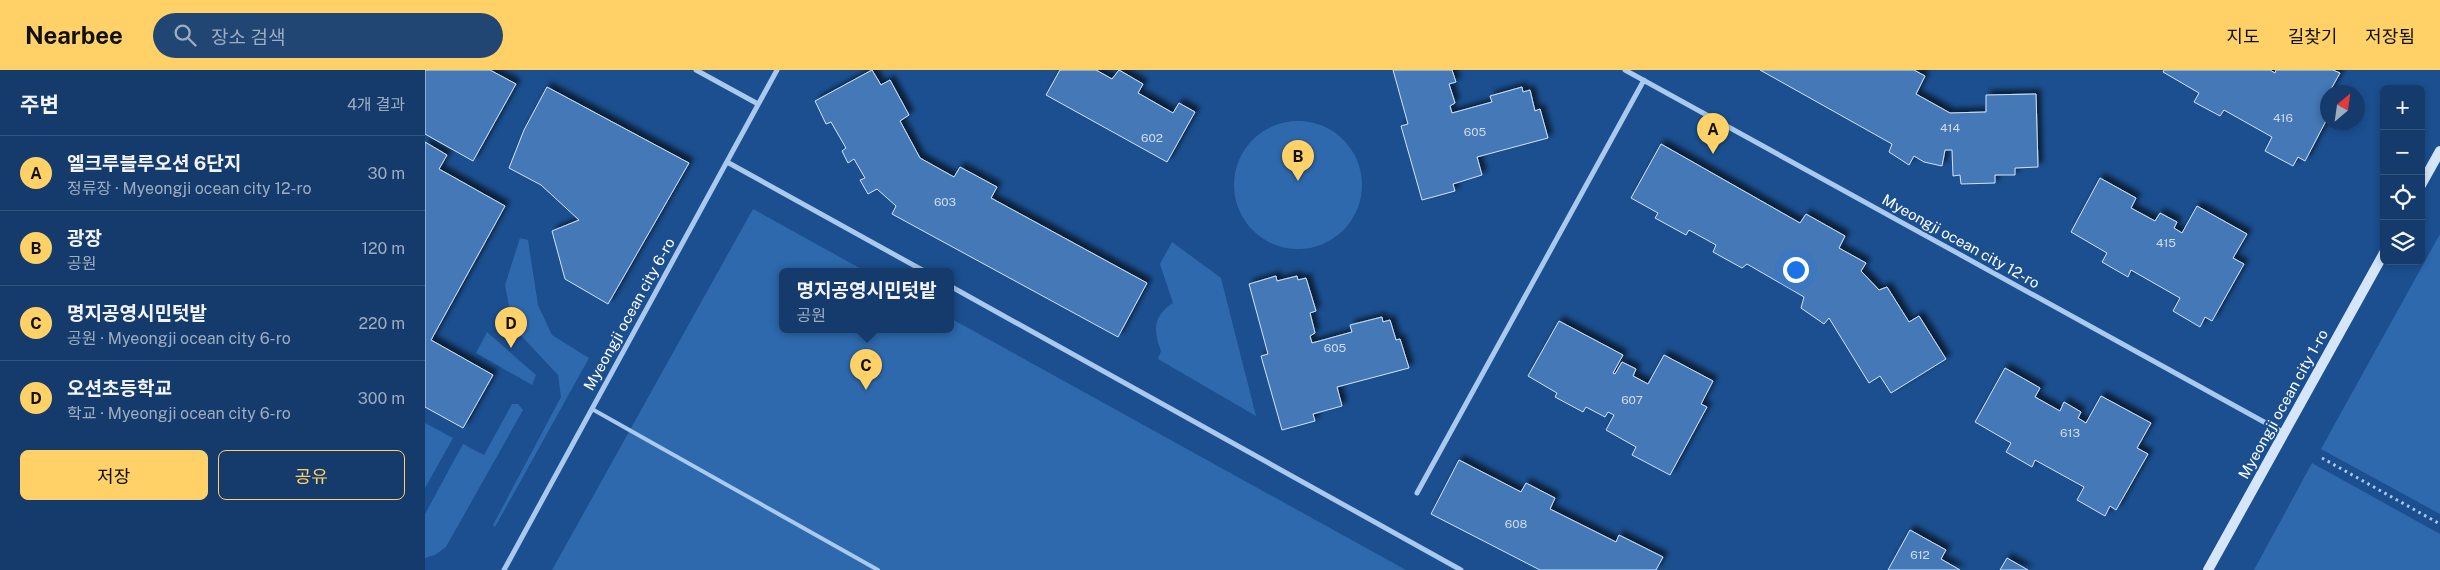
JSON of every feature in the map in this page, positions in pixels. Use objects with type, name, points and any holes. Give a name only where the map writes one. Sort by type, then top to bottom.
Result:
[{"type":"main road","points":[[2425,178],[2440,151]]},
{"type":"main road","name":"Myeongji ocean city 1-ro","points":[[2208,570],[2380,260]]},
{"type":"street","points":[[696,70],[758,104]]},
{"type":"street","name":"Myeongji ocean city 6-ro","points":[[504,570],[777,70]]},
{"type":"street","name":"Myeongji ocean city 12-ro","points":[[1625,70],[2284,433]]},
{"type":"street","points":[[1417,493],[1644,80]]},
{"type":"street","points":[[727,162],[919,268]]},
{"type":"street","points":[[954,288],[1461,570]]},
{"type":"lane","points":[[592,408],[879,570]]},
{"type":"path","points":[[2322,458],[2440,524]]},
{"type":"shaded area","points":[[1298,121],[1311,122],[1323,126],[1343,140],[1357,160],[1361,172],[1361,198],[1357,210],[1343,230],[1323,244],[1311,248],[1298,249],[1285,248],[1273,244],[1253,230],[1239,210],[1235,198],[1234,185],[1235,172],[1239,160],[1253,140],[1273,126],[1285,122]]},
{"type":"shaded area","points":[[753,209],[860,268],[779,268],[779,333],[954,333],[954,320],[1406,570],[552,570]]},
{"type":"shaded area","points":[[2440,234],[2440,514],[2321,449],[2423,265],[2425,265],[2425,261]]},
{"type":"shaded area","points":[[520,238],[528,240],[538,305],[552,335],[589,358],[495,527],[493,525],[561,397],[558,375],[513,327],[505,285]]},
{"type":"shaded area","points":[[1172,242],[1221,278],[1256,416],[1158,359],[1161,351],[1156,324],[1166,308],[1173,303],[1160,264]]},
{"type":"shaded area","points":[[487,332],[536,375],[532,385],[476,353]]},
{"type":"shaded area","points":[[512,404],[518,404],[523,410],[446,547],[435,555],[425,558],[425,514],[463,444],[484,455]]},
{"type":"shaded area","points":[[425,423],[453,438],[425,488]]},
{"type":"shaded area","points":[[2312,463],[2440,534],[2440,570],[2254,570]]},
{"type":"building","points":[[425,70],[490,70],[516,84],[473,161],[425,134]]},
{"type":"building","points":[[872,70],[881,85],[890,80],[909,115],[900,121],[920,158],[954,177],[960,167],[997,187],[991,198],[1147,283],[1118,337],[892,214],[896,206],[877,189],[868,194],[860,180],[865,178],[854,159],[848,163],[842,151],[846,148],[831,122],[826,124],[815,101]]},
{"type":"building","points":[[1060,70],[1096,70],[1112,79],[1119,70],[1143,84],[1138,93],[1173,113],[1179,103],[1195,112],[1167,162],[1046,95]]},
{"type":"building","points":[[1393,70],[1452,70],[1456,82],[1449,84],[1455,103],[1450,106],[1452,113],[1492,102],[1490,96],[1522,87],[1523,92],[1530,90],[1535,111],[1540,109],[1548,138],[1477,157],[1482,175],[1453,184],[1455,191],[1422,200],[1401,126],[1408,124]]},
{"type":"building","points":[[1760,70],[1914,70],[1925,76],[1916,94],[1950,113],[1986,112],[1986,95],[2036,94],[2038,167],[2015,168],[2015,175],[1995,175],[1995,183],[1961,184],[1960,175],[1953,176],[1952,150],[1945,150],[1942,166],[1924,162],[1914,156],[1909,165],[1889,152],[1892,144]]},
{"type":"building","points":[[2164,70],[2270,70],[2275,73],[2276,70],[2333,70],[2340,73],[2333,85],[2320,85],[2321,130],[2305,161],[2298,157],[2293,166],[2265,151],[2272,137],[2224,110],[2220,116],[2194,102],[2199,93],[2163,72]]},
{"type":"building","points":[[547,87],[689,163],[608,304],[565,279],[552,231],[579,220],[541,185],[509,168],[524,130]]},
{"type":"building","points":[[425,142],[447,155],[439,169],[505,206],[431,340],[493,375],[463,428],[425,407]]},
{"type":"building","points":[[1661,144],[1800,223],[1806,214],[1845,236],[1839,248],[1866,263],[1861,271],[1879,290],[1887,287],[1909,322],[1919,316],[1946,359],[1891,393],[1880,376],[1869,383],[1829,318],[1824,324],[1801,308],[1804,297],[1747,264],[1742,268],[1713,252],[1716,245],[1689,230],[1686,235],[1655,218],[1658,213],[1631,198]]},
{"type":"building","points":[[2100,178],[2136,198],[2131,208],[2155,221],[2160,213],[2177,222],[2174,228],[2182,233],[2197,206],[2247,234],[2233,258],[2244,264],[2212,321],[2205,317],[2200,327],[2173,311],[2180,298],[2131,270],[2128,277],[2102,262],[2107,253],[2071,232]]},
{"type":"building","points":[[1276,276],[1277,281],[1297,276],[1298,280],[1306,278],[1316,311],[1310,313],[1315,333],[1310,336],[1312,343],[1352,332],[1350,325],[1382,317],[1383,322],[1390,320],[1396,340],[1400,339],[1409,368],[1337,387],[1342,406],[1313,414],[1315,421],[1282,430],[1261,356],[1268,354],[1249,284]]},
{"type":"building","points":[[1559,321],[1623,355],[1613,373],[1615,374],[1622,362],[1636,369],[1633,376],[1648,384],[1664,355],[1713,381],[1701,404],[1707,407],[1670,475],[1632,455],[1636,447],[1606,430],[1614,415],[1608,412],[1605,417],[1586,407],[1583,412],[1555,397],[1557,393],[1528,376]]},
{"type":"building","points":[[2005,368],[2040,388],[2035,397],[2060,411],[2064,402],[2081,412],[2078,418],[2086,423],[2101,396],[2151,423],[2137,448],[2148,454],[2116,510],[2110,506],[2105,516],[2077,500],[2084,487],[2035,460],[2032,467],[2006,452],[2011,443],[1975,422]]},
{"type":"building","points":[[1459,460],[1521,492],[1526,483],[1555,498],[1550,509],[1616,542],[1619,535],[1663,557],[1656,570],[1540,570],[1431,514]]},
{"type":"building","points":[[1910,530],[1946,550],[1941,559],[1960,570],[1888,570]]},
{"type":"building","points":[[2007,558],[2028,570],[2000,570]]},
{"type":"place","name":"엘크루블루오션 6단지","points":[[1713,154]]},
{"type":"place","name":"광장","points":[[1298,181]]},
{"type":"place","name":"오션초등학교","points":[[511,348]]},
{"type":"place","name":"명지공영시민텃밭","points":[[866,390]]}]
